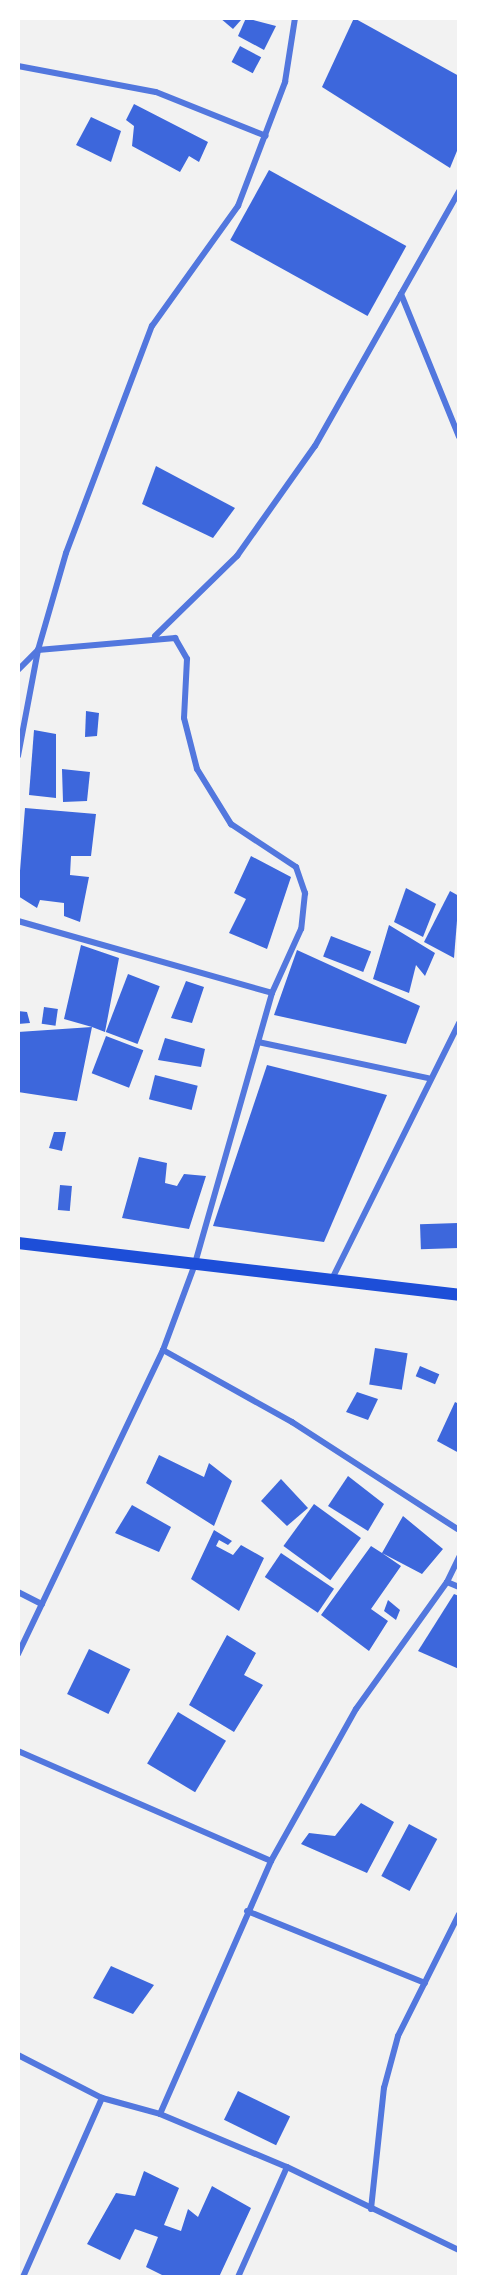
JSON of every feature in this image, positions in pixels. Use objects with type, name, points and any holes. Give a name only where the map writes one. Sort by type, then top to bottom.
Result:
[{"type":"main road","points":[[18,1243],[459,1295]]},
{"type":"street","points":[[18,756],[38,650],[66,554],[152,326],[238,206],[285,82],[295,18]]},
{"type":"street","points":[[18,66],[156,92],[266,136]]},
{"type":"street","points":[[155,636],[243,547],[315,446],[459,192]]},
{"type":"street","points":[[400,294],[459,437]]},
{"type":"street","points":[[18,670],[38,650],[155,636],[175,638],[187,659],[184,718],[197,768],[231,824],[296,867],[305,893],[302,929],[272,993],[195,1264],[164,1350],[18,1654]]},
{"type":"street","points":[[18,921],[272,993]]},
{"type":"street","points":[[332,1280],[428,1078],[459,1023]]},
{"type":"street","points":[[258,1042],[428,1078]]},
{"type":"street","points":[[164,1350],[292,1422],[459,1530]]},
{"type":"street","points":[[160,2114],[247,1911],[271,1861],[356,1709],[447,1582],[459,1557]]},
{"type":"street","points":[[447,1582],[459,1587]]},
{"type":"street","points":[[18,1592],[42,1605]]},
{"type":"street","points":[[18,1752],[271,1861]]},
{"type":"street","points":[[247,1911],[425,1983]]},
{"type":"street","points":[[371,2209],[384,2088],[398,2036],[459,1914]]},
{"type":"street","points":[[18,2055],[102,2098],[160,2114],[287,2167],[459,2250]]},
{"type":"street","points":[[23,2277],[102,2098]]},
{"type":"street","points":[[238,2277],[287,2167]]},
{"type":"building","points":[[220,18],[238,18],[241,20],[233,29]]},
{"type":"building","points":[[246,18],[276,26],[264,50],[238,36]]},
{"type":"building","points":[[354,18],[459,76],[459,146],[450,168],[322,87]]},
{"type":"building","points":[[240,46],[261,57],[253,73],[232,62]]},
{"type":"building","points":[[134,104],[208,142],[199,162],[189,156],[180,172],[132,146],[134,126],[126,120]]},
{"type":"building","points":[[91,117],[121,131],[111,162],[76,145]]},
{"type":"building","points":[[269,170],[406,246],[368,316],[230,240]]},
{"type":"building","points":[[156,466],[235,508],[213,538],[142,504]]},
{"type":"building","points":[[86,711],[99,713],[97,736],[85,737]]},
{"type":"building","points":[[34,730],[56,734],[56,798],[29,795]]},
{"type":"building","points":[[62,769],[90,772],[87,801],[63,802]]},
{"type":"building","points":[[25,808],[96,814],[91,856],[71,856],[70,875],[89,877],[80,922],[64,916],[64,903],[40,900],[37,908],[18,896]]},
{"type":"building","points":[[251,856],[291,877],[267,949],[229,933],[246,899],[234,893]]},
{"type":"building","points":[[406,888],[436,904],[423,937],[394,922]]},
{"type":"building","points":[[450,891],[459,896],[454,958],[424,942]]},
{"type":"building","points":[[389,925],[435,953],[425,976],[416,965],[409,993],[373,979]]},
{"type":"building","points":[[331,936],[371,951],[363,972],[323,957]]},
{"type":"building","points":[[81,945],[119,958],[105,1032],[64,1019]]},
{"type":"building","points":[[297,950],[420,1006],[406,1044],[274,1015]]},
{"type":"building","points":[[128,974],[160,986],[138,1044],[106,1032]]},
{"type":"building","points":[[186,981],[204,987],[192,1023],[171,1018]]},
{"type":"building","points":[[44,1007],[58,1009],[55,1026],[42,1024]]},
{"type":"building","points":[[18,1011],[27,1012],[30,1023],[18,1024]]},
{"type":"building","points":[[92,1027],[77,1101],[18,1092],[18,1032]]},
{"type":"building","points":[[106,1036],[143,1050],[129,1088],[92,1073]]},
{"type":"building","points":[[165,1038],[205,1049],[201,1067],[158,1060]]},
{"type":"building","points":[[267,1065],[387,1095],[324,1242],[213,1226]]},
{"type":"building","points":[[155,1075],[198,1086],[192,1110],[149,1099]]},
{"type":"building","points":[[54,1132],[66,1132],[62,1151],[49,1148]]},
{"type":"building","points":[[139,1157],[167,1163],[165,1183],[177,1186],[184,1174],[206,1176],[189,1229],[122,1218]]},
{"type":"building","points":[[60,1185],[72,1186],[70,1211],[58,1210]]},
{"type":"building","points":[[458,1223],[459,1248],[421,1249],[420,1224]]},
{"type":"building","points":[[375,1348],[408,1353],[402,1390],[369,1385]]},
{"type":"building","points":[[420,1366],[439,1374],[435,1384],[416,1376]]},
{"type":"building","points":[[357,1392],[378,1399],[368,1420],[346,1412]]},
{"type":"building","points":[[455,1402],[459,1404],[459,1453],[437,1441]]},
{"type":"building","points":[[159,1455],[204,1477],[209,1463],[232,1481],[214,1526],[146,1483]]},
{"type":"building","points":[[348,1476],[384,1504],[368,1531],[328,1506]]},
{"type":"building","points":[[281,1479],[308,1508],[287,1526],[261,1501]]},
{"type":"building","points":[[314,1504],[361,1538],[330,1580],[283,1546]]},
{"type":"building","points":[[132,1505],[171,1527],[159,1552],[115,1533]]},
{"type":"building","points":[[403,1516],[443,1549],[422,1574],[382,1553]]},
{"type":"building","points":[[214,1530],[232,1541],[228,1545],[219,1540],[216,1546],[233,1555],[241,1545],[264,1558],[239,1611],[191,1579]]},
{"type":"building","points":[[371,1546],[401,1566],[371,1609],[388,1621],[369,1651],[321,1615]]},
{"type":"building","points":[[281,1553],[334,1589],[318,1613],[265,1577]]},
{"type":"building","points":[[454,1594],[459,1596],[459,1669],[418,1651]]},
{"type":"building","points":[[388,1600],[400,1610],[396,1620],[384,1611]]},
{"type":"building","points":[[227,1635],[256,1653],[244,1675],[263,1685],[234,1732],[189,1705]]},
{"type":"building","points":[[89,1649],[130,1669],[108,1714],[67,1694]]},
{"type":"building","points":[[178,1712],[226,1741],[195,1792],[147,1763]]},
{"type":"building","points":[[361,1803],[394,1822],[367,1873],[301,1844],[309,1833],[335,1836]]},
{"type":"building","points":[[409,1824],[437,1839],[410,1891],[381,1876]]},
{"type":"building","points":[[111,1966],[154,1985],[133,2014],[93,1998]]},
{"type":"building","points":[[238,2091],[290,2116],[276,2145],[224,2120]]},
{"type":"building","points":[[144,2171],[179,2188],[164,2225],[181,2231],[188,2209],[198,2217],[212,2186],[251,2208],[219,2277],[166,2277],[146,2267],[158,2237],[135,2229],[120,2260],[87,2244],[116,2193],[135,2196]]}]
